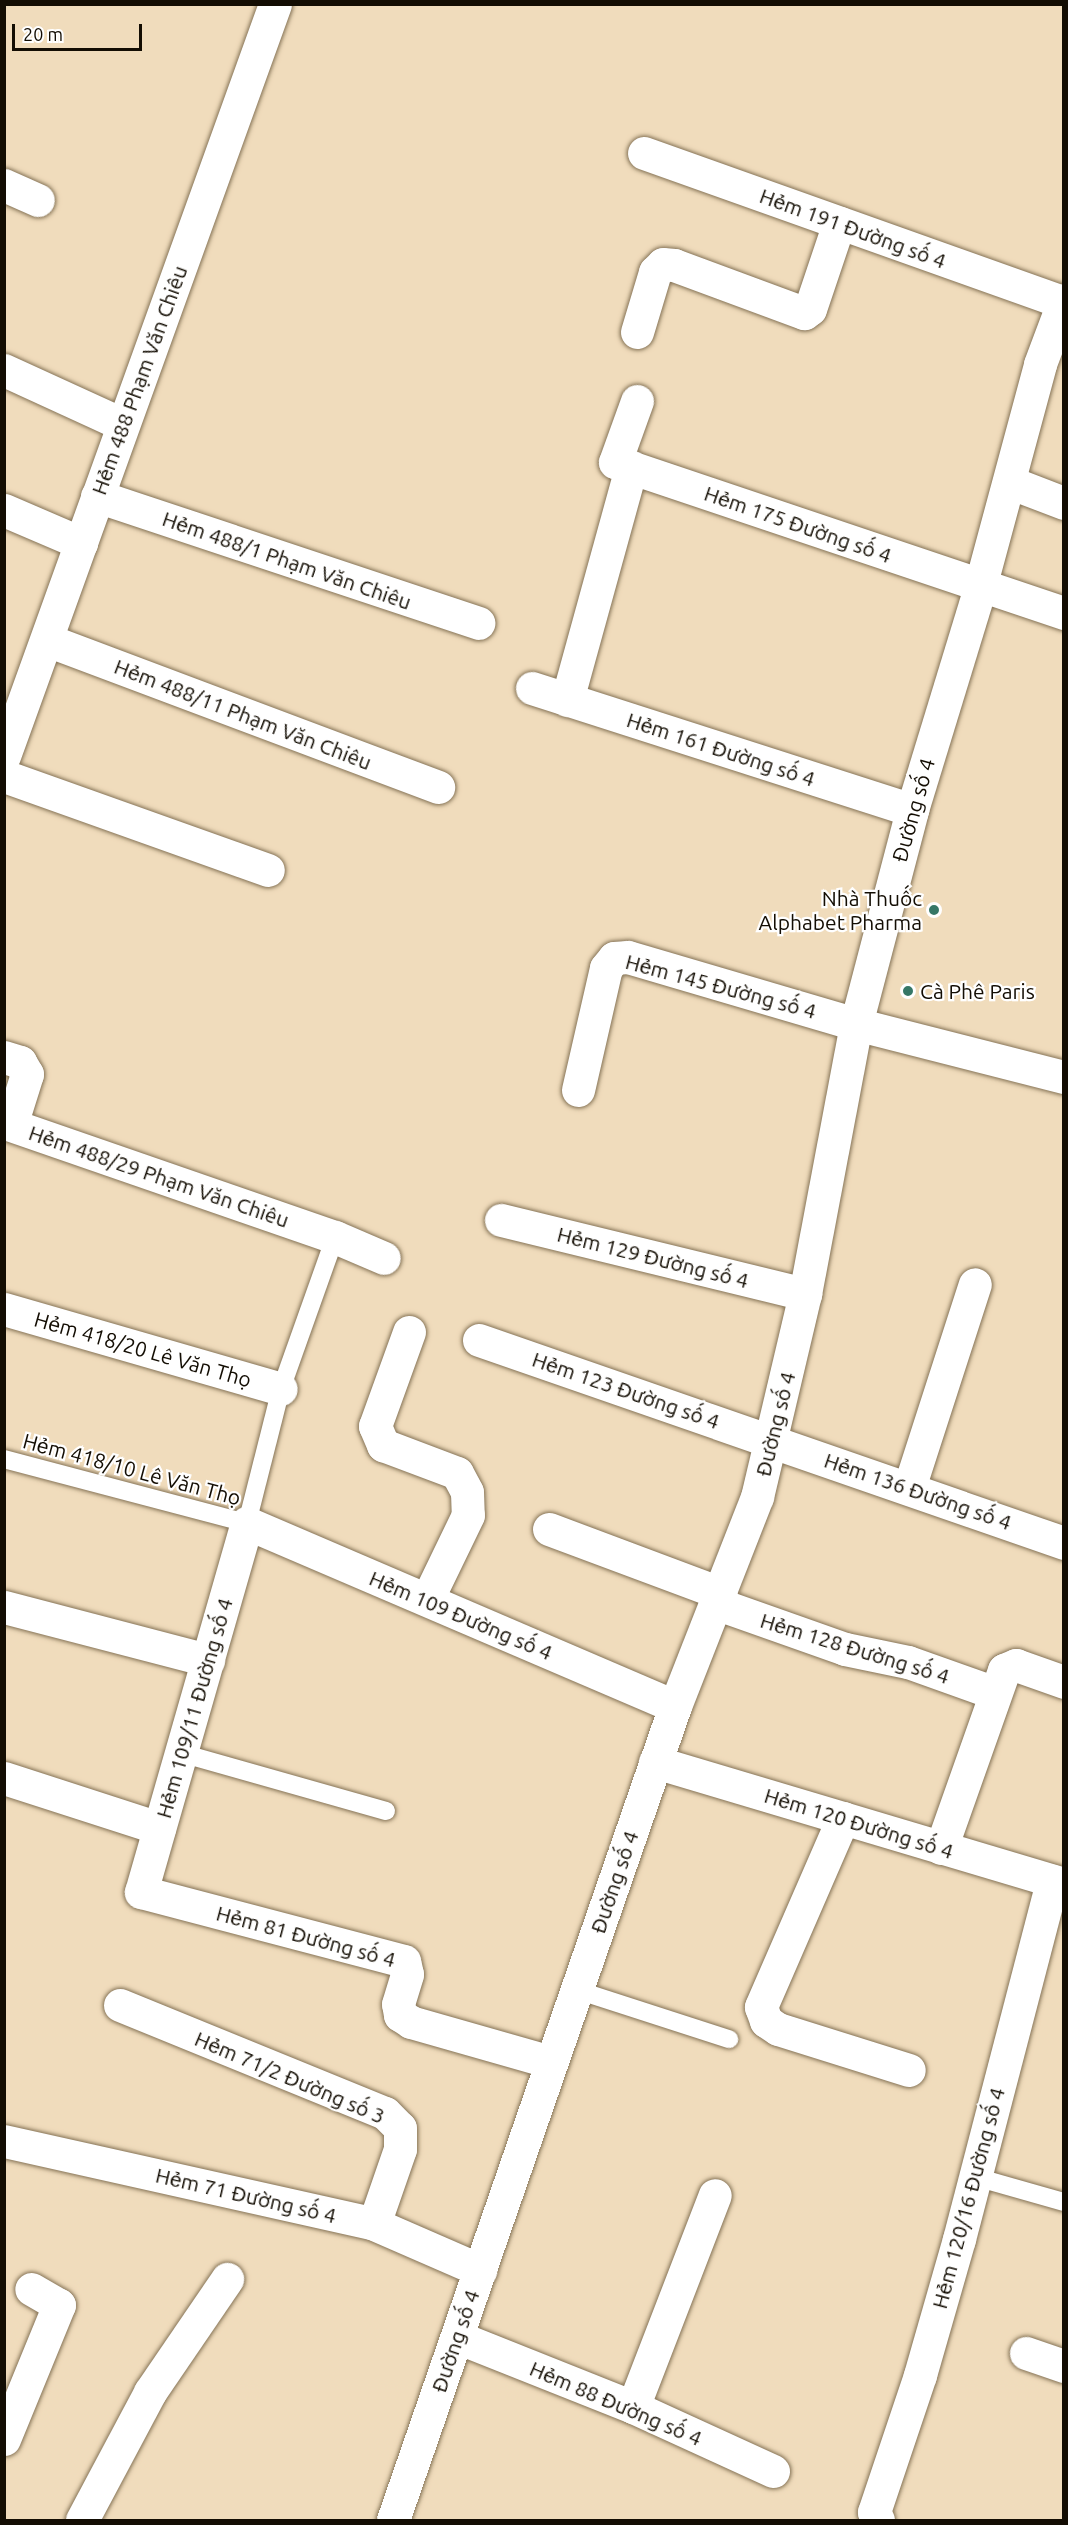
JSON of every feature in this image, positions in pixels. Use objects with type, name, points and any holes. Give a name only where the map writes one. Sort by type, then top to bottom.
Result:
[{"type":"street","name":"Hẻm 488 Phạm Văn Chiêu","points":[[4,756],[274,4]]},
{"type":"street","name":"Hẻm 191 Đường số 4","points":[[644,153],[1063,301]]},
{"type":"street","points":[[4,185],[38,200]]},
{"type":"street","points":[[637,332],[655,272],[663,264],[674,265],[804,313],[810,309],[839,223]]},
{"type":"street","name":"Đường số 4","points":[[393,2520],[675,1706],[757,1497],[805,1294],[856,1024],[912,810],[980,587],[1009,482],[1052,368],[1063,301]]},
{"type":"street","points":[[4,370],[122,424]]},
{"type":"street","points":[[567,700],[638,401]]},
{"type":"street","name":"Hẻm 175 Đường số 4","points":[[623,464],[980,587],[1064,613]]},
{"type":"street","points":[[1009,482],[1064,503]]},
{"type":"street","name":"Hẻm 488/1 Phạm Văn Chiêu","points":[[97,496],[478,623]]},
{"type":"street","points":[[4,510],[81,543]]},
{"type":"street","name":"Hẻm 488/11 Phạm Văn Chiêu","points":[[47,640],[438,788]]},
{"type":"street","name":"Hẻm 161 Đường số 4","points":[[531,688],[912,810]]},
{"type":"street","points":[[4,776],[268,870]]},
{"type":"street","name":"Hẻm 145 Đường số 4","points":[[578,1090],[606,968],[614,958],[628,957],[856,1024],[1064,1077]]},
{"type":"street","name":"Hẻm 488/29 Phạm Văn Chiêu","points":[[4,1057],[20,1062],[27,1074],[8,1134],[335,1236],[384,1258]]},
{"type":"street","name":"Hẻm 129 Đường số 4","points":[[501,1221],[805,1294]]},
{"type":"street","points":[[909,1488],[975,1284]]},
{"type":"street","name":"Hẻm 418/20 Lê Văn Thọ","points":[[4,1309],[280,1389]]},
{"type":"street","points":[[409,1332],[375,1426],[383,1445],[457,1473],[467,1492],[468,1515],[427,1600]]},
{"type":"street","name":"Hẻm 123 Đường số 4","points":[[479,1341],[772,1440]]},
{"type":"street","name":"Hẻm 136 Đường số 4","points":[[772,1440],[1064,1543]]},
{"type":"street","name":"Hẻm 109 Đường số 4","points":[[247,1523],[675,1706]]},
{"type":"street","name":"Hẻm 109/11 Đường số 4","points":[[141,1892],[247,1523]]},
{"type":"street","name":"Hẻm 128 Đường số 4","points":[[549,1529],[845,1649],[908,1662],[995,1693]]},
{"type":"street","points":[[4,1607],[208,1660]]},
{"type":"street","points":[[941,1848],[995,1693],[1008,1665],[1064,1682]]},
{"type":"street","name":"Hẻm 120 Đường số 4","points":[[656,1762],[1058,1883]]},
{"type":"street","points":[[4,1778],[159,1828]]},
{"type":"street","points":[[843,1818],[761,2007],[766,2021],[778,2030],[909,2070]]},
{"type":"street","name":"Hẻm 120/16 Đường số 4","points":[[876,2516],[920,2375],[1058,1883]]},
{"type":"street","name":"Hẻm 81 Đường số 4","points":[[141,1892],[404,1961],[407,1974],[398,2004],[400,2015],[411,2022],[551,2062]]},
{"type":"street","name":"Hẻm 71/2 Đường số 3","points":[[120,2005],[385,2113],[400,2128],[400,2150],[374,2224]]},
{"type":"street","name":"Hẻm 71 Đường số 4","points":[[4,2141],[374,2224],[480,2270]]},
{"type":"street","points":[[633,2407],[715,2195]]},
{"type":"street","points":[[82,2520],[150,2392],[227,2279]]},
{"type":"street","points":[[4,2439],[59,2305],[31,2289]]},
{"type":"street","name":"Hẻm 88 Đường số 4","points":[[457,2337],[633,2407],[773,2471]]},
{"type":"street","points":[[1026,2353],[1064,2366]]},
{"type":"lane","points":[[247,1523],[280,1389],[335,1236]]},
{"type":"lane","name":"Hẻm 418/10 Lê Văn Thọ","points":[[4,1459],[247,1523]]},
{"type":"lane","points":[[181,1753],[386,1811]]},
{"type":"lane","points":[[577,1989],[729,2039]]},
{"type":"lane","points":[[976,2176],[1064,2202]]},
{"type":"place","name":"Nhà Thuốc Alphabet Pharma","points":[[934,910]]},
{"type":"place","name":"Cà Phê Paris","points":[[908,991]]}]
